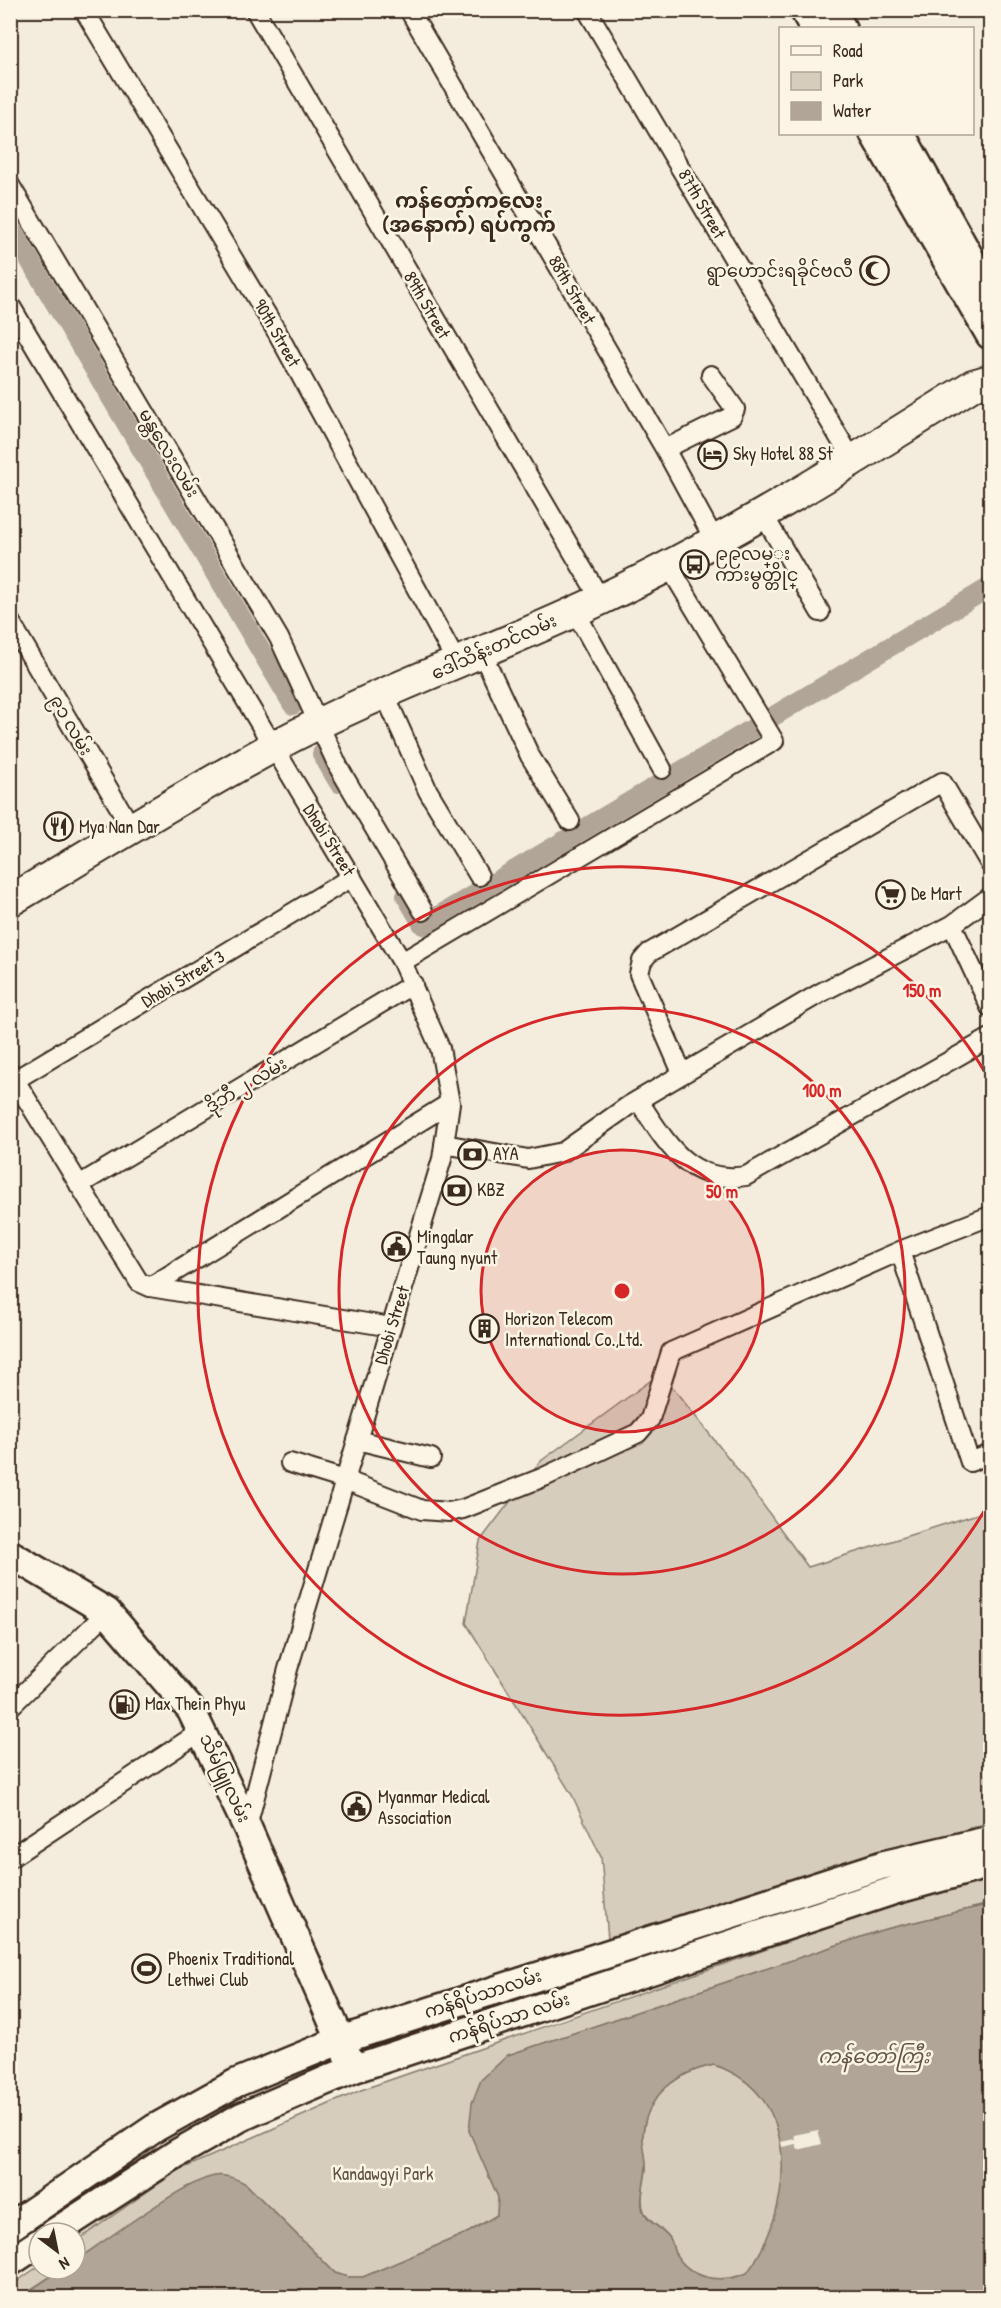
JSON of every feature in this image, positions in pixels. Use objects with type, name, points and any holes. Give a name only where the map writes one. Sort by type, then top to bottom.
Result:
[{"type":"main road","points":[[804,10],[813,27]]},
{"type":"main road","points":[[832,10],[841,27]]},
{"type":"main road","points":[[889,137],[990,294]]},
{"type":"main road","points":[[889,137],[990,336]]},
{"type":"main road","name":"ဒေါ်သိန်းတင်လမ်း","points":[[10,901],[272,748],[319,724],[588,606],[669,566],[853,461],[985,376]]},
{"type":"main road","name":"သိမ်ဖြူလမ်း","points":[[10,1554],[106,1612],[191,1710],[203,1730],[247,1827],[353,2069]]},
{"type":"main road","name":"ကန်ရိပ်သာလမ်း","points":[[10,2227],[155,2128],[236,2083],[340,2040],[883,1865],[990,1840]]},
{"type":"main road","name":"ကန်ရိပ်သာ လမ်း","points":[[73,2221],[176,2154],[241,2117],[353,2069],[895,1890],[990,1864]]},
{"type":"main road","points":[[10,2262],[27,2251]]},
{"type":"street","name":"90th Street","points":[[84,10],[470,658],[570,821]]},
{"type":"street","name":"89th Street","points":[[255,10],[588,606],[662,769]]},
{"type":"street","name":"88th Street","points":[[409,10],[665,449],[715,540]]},
{"type":"street","name":"87th Street","points":[[587,10],[853,461]]},
{"type":"street","name":"မန္တလေးလမ်း","points":[[10,185],[279,638],[339,768],[423,911]]},
{"type":"street","points":[[10,305],[272,748]]},
{"type":"street","points":[[665,449],[732,416],[735,409],[711,375]]},
{"type":"street","points":[[763,514],[820,612]]},
{"type":"street","points":[[402,962],[774,741],[669,566]]},
{"type":"street","name":"၉၁ လမ်း","points":[[10,621],[132,829]]},
{"type":"street","points":[[386,695],[428,791],[479,876]]},
{"type":"street","name":"Dhobi Street","points":[[247,1827],[288,1669],[444,1144],[450,1103],[440,1048],[402,962],[272,748]]},
{"type":"street","points":[[682,1073],[639,974],[642,961],[649,953],[942,782],[990,864]]},
{"type":"street","name":"Dhobi Street 3","points":[[13,1076],[352,878]]},
{"type":"street","points":[[444,1144],[528,1158],[564,1152],[638,1100],[682,1073],[822,992],[952,925],[990,897]]},
{"type":"street","points":[[952,925],[990,1007]]},
{"type":"street","name":"ဒိုဘီ ၂ လမ်း","points":[[80,1185],[413,984]]},
{"type":"street","points":[[638,1100],[670,1147],[691,1166],[710,1177],[730,1179],[746,1176],[990,1038]]},
{"type":"street","points":[[13,1076],[144,1284],[391,1327]]},
{"type":"street","points":[[144,1284],[450,1103]]},
{"type":"street","points":[[290,1463],[345,1480],[414,1508],[448,1512],[534,1481],[638,1433],[650,1419],[671,1352],[900,1251],[990,1216]]},
{"type":"street","points":[[900,1251],[970,1462],[990,1454]]},
{"type":"street","points":[[357,1440],[431,1458]]},
{"type":"street","points":[[10,1707],[106,1612]]},
{"type":"street","points":[[10,1858],[203,1730]]},
{"type":"green space","points":[[661,1373],[735,1466],[808,1567],[990,1510],[990,1822],[608,1939],[601,1857],[572,1795],[466,1623],[480,1541],[541,1461]]},
{"type":"green space","name":"Kandawgyi Park","points":[[990,1879],[990,1904],[882,1930],[508,2055],[469,2130],[498,2197],[497,2215],[469,2232],[363,2277],[348,2277],[335,2273],[246,2184],[215,2176],[187,2187],[87,2253],[87,2234],[177,2171],[361,2090],[877,1911]]},
{"type":"green space","points":[[714,2065],[743,2080],[764,2101],[777,2127],[782,2156],[781,2187],[775,2218],[763,2247],[748,2273],[717,2279],[698,2274],[682,2263],[675,2254],[669,2236],[646,2216],[642,2201],[646,2170],[643,2133],[651,2107],[666,2087],[677,2079]]},
{"type":"green space","points":[[27,2274],[27,2281],[44,2281],[19,2297],[11,2297],[10,2286]]},
{"type":"water","name":"ကန်တော်ကြီး","points":[[990,1904],[990,2297],[19,2298],[44,2281],[87,2281],[87,2253],[165,2200],[201,2180],[215,2176],[227,2176],[246,2184],[335,2273],[348,2277],[363,2277],[469,2232],[497,2215],[498,2197],[469,2131],[472,2103],[481,2080],[508,2055],[882,1930]],"holes":[[[714,2065],[743,2080],[764,2101],[776,2127],[782,2156],[781,2187],[774,2218],[763,2247],[747,2273],[717,2279],[698,2274],[682,2262],[674,2251],[670,2239],[646,2217],[642,2207],[646,2165],[643,2133],[646,2119],[651,2107],[666,2087],[688,2073]]]},
{"type":"pier","points":[[818,2130],[822,2144],[798,2150],[796,2144],[782,2147],[781,2142],[795,2139],[794,2135]]},
{"type":"waterway","points":[[10,227],[293,705]]},
{"type":"waterway","points":[[406,896],[423,925],[990,587]]},
{"type":"waterway","points":[[322,754],[339,783]]},
{"type":"place","name":"ရွာဟောင်းရခိုင်ဗလီ","points":[[874,271]]},
{"type":"place","name":"Sky Hotel 88 St","points":[[712,454]]},
{"type":"place","name":"၉၉လမ္း ကားမွတ္တိုင္","points":[[694,564]]},
{"type":"place","name":"Mya Nan Dar","points":[[58,827]]},
{"type":"place","name":"De Mart","points":[[890,894]]},
{"type":"place","name":"AYA","points":[[472,1154]]},
{"type":"place","name":"KBZ","points":[[456,1190]]},
{"type":"place","name":"Mingalar Taung nyunt","points":[[396,1247]]},
{"type":"place","name":"Horizon Telecom International Co.,Ltd.","points":[[484,1329]]},
{"type":"place","name":"Max Thein Phyu","points":[[124,1704]]},
{"type":"place","name":"Myanmar Medical Association","points":[[357,1807]]},
{"type":"place","name":"Phoenix Traditional Lethwei Club","points":[[147,1969]]},
{"type":"district","name":"ကန်တော်ကလေး (အနောက်) ရပ်ကွက်","points":[[469,213]]}]
